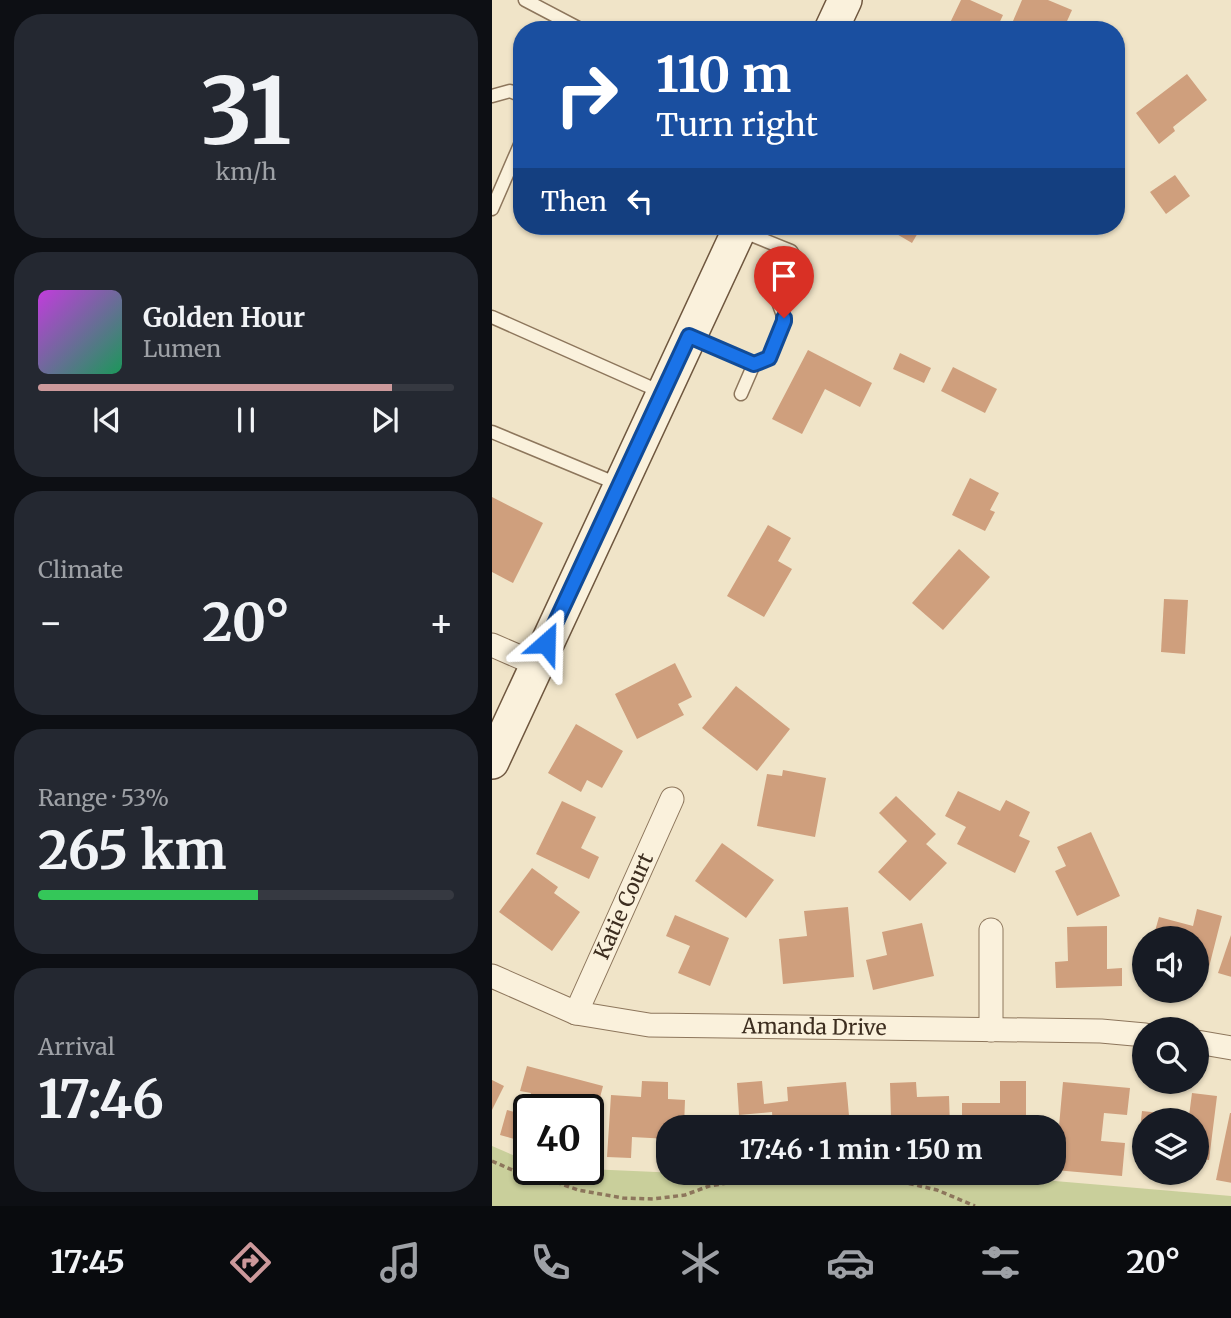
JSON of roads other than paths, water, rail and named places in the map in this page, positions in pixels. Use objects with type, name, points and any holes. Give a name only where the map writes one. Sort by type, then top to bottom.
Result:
[{"type":"street","points":[[835,21],[845,0]]},
{"type":"street","points":[[492,762],[737,235]]},
{"type":"street","points":[[492,645],[536,664]]},
{"type":"street","name":"Katie Court","points":[[576,1013],[672,799]]},
{"type":"street","points":[[991,930],[991,1030]]},
{"type":"street","name":"Amanda Drive","points":[[492,976],[576,1013],[649,1026],[1101,1031],[1132,1034]]},
{"type":"street","points":[[1209,1044],[1231,1048]]},
{"type":"lane","points":[[525,0],[565,21]]},
{"type":"lane","points":[[492,96],[513,92]]},
{"type":"lane","points":[[492,209],[513,161]]},
{"type":"lane","points":[[740,394],[754,364],[769,358],[784,321],[778,302],[796,260],[791,251],[756,235]]},
{"type":"lane","points":[[492,317],[663,393]]},
{"type":"lane","points":[[689,336],[754,364]]},
{"type":"lane","points":[[492,432],[620,485]]}]
